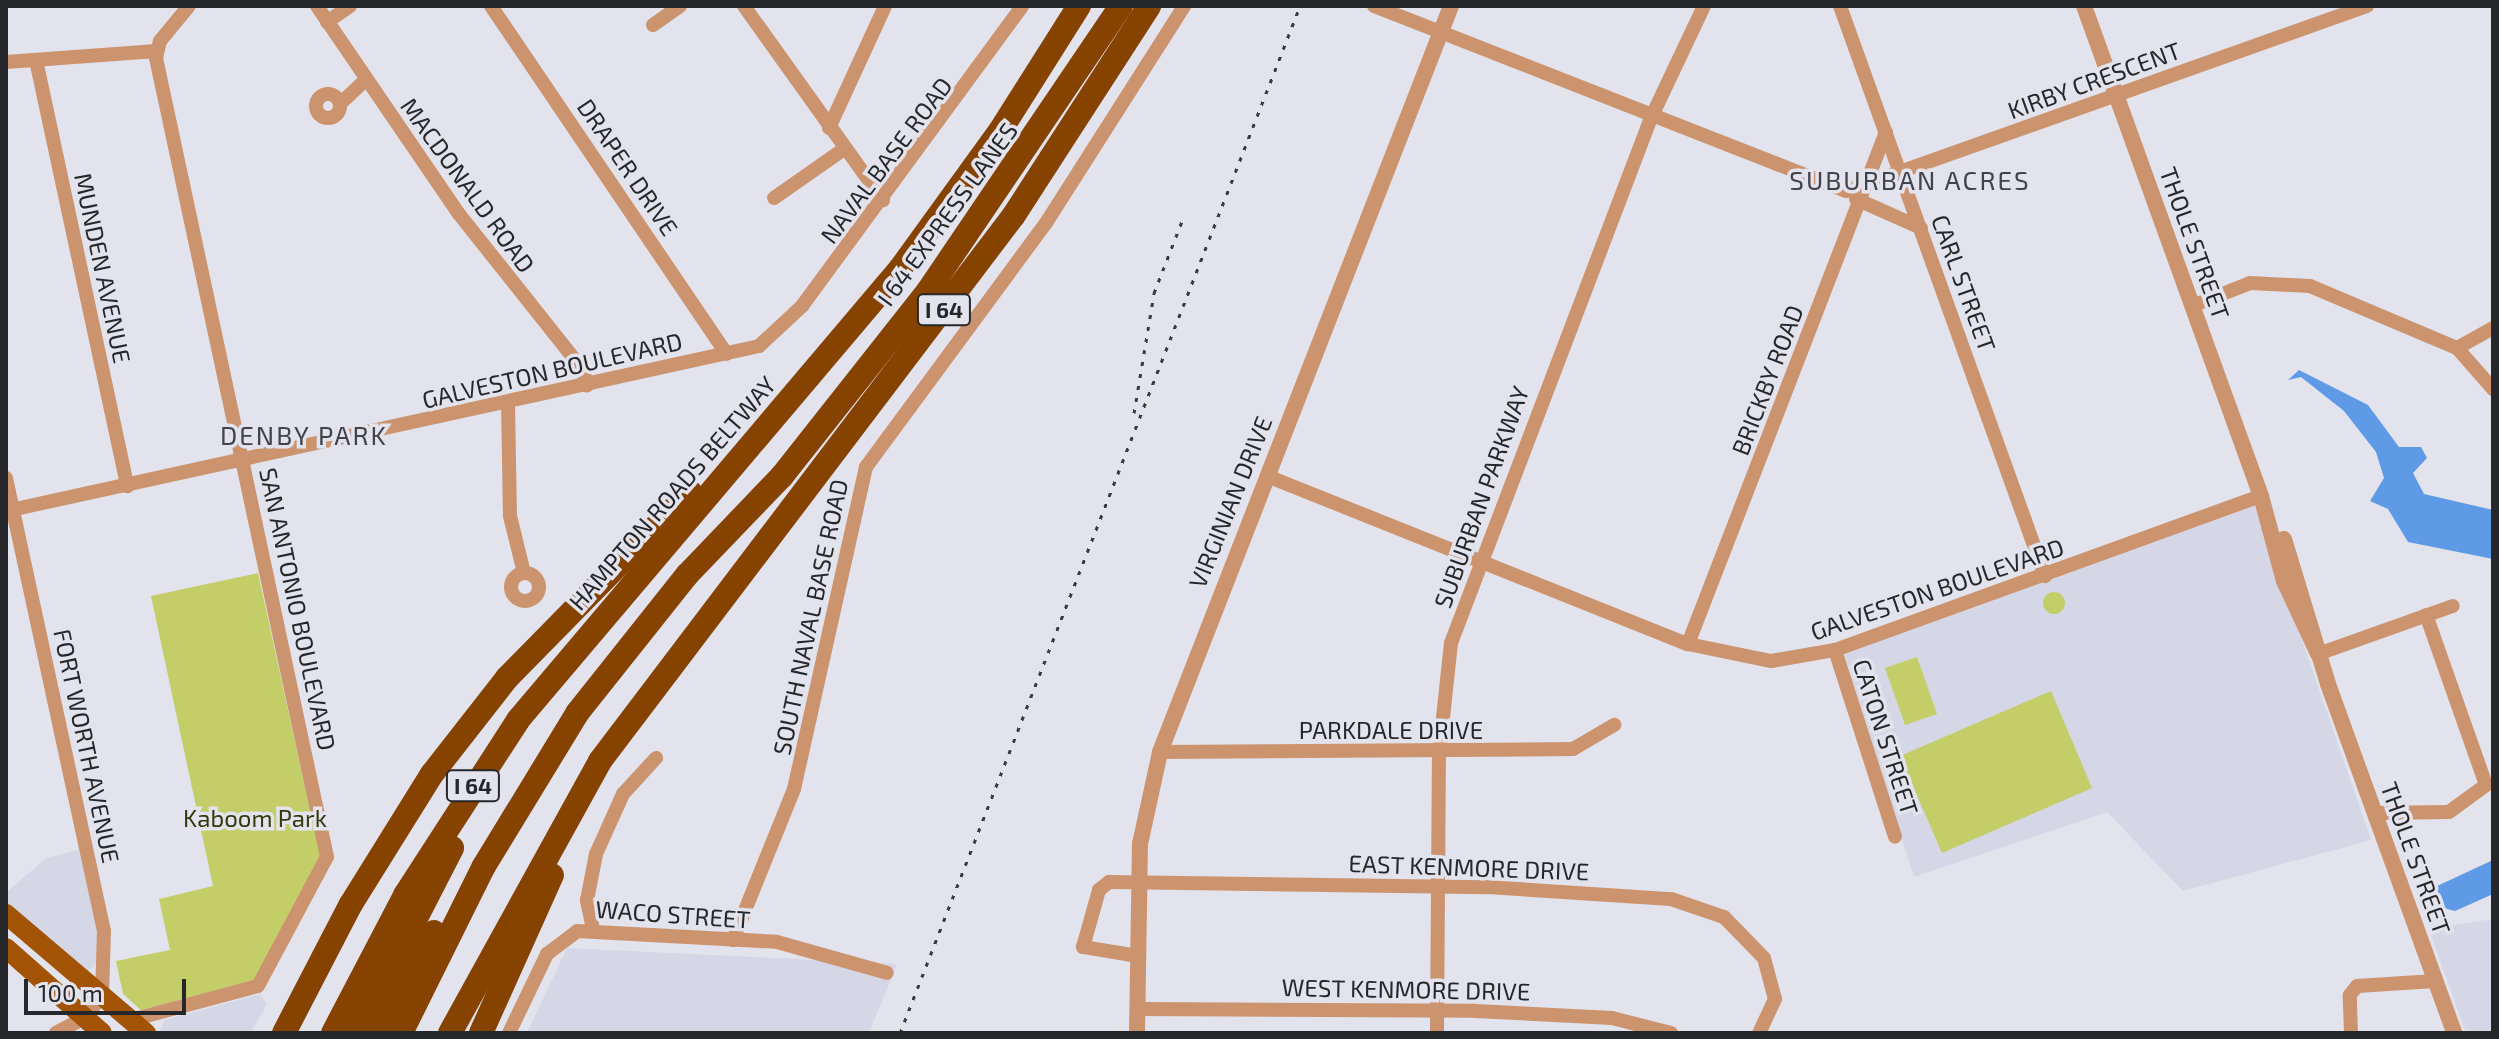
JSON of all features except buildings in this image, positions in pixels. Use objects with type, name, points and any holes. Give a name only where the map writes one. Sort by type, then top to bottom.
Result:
[{"type":"highway","name":"HAMPTON ROADS BELTWAY","points":[[333,1033],[483,770],[647,562],[850,332],[948,205],[1079,6]]},
{"type":"highway","name":"I 64 EXPRESS LANES","points":[[805,444],[978,223],[1121,6]]},
{"type":"highway","name":"I 64","points":[[450,1033],[600,761],[719,600],[1014,215],[1149,6]]},
{"type":"highway","points":[[284,1033],[373,868],[472,721],[560,621],[751,430],[948,205]]},
{"type":"highway","points":[[401,1033],[484,866],[578,712],[805,444]]},
{"type":"highway","name":"I 64","points":[[381,1033],[463,877],[583,693],[805,444]]},
{"type":"highway","points":[[357,1033],[495,774],[647,562]]},
{"type":"highway","points":[[481,1033],[551,876],[719,600]]},
{"type":"main road","points":[[6,914],[138,1027]]},
{"type":"main road","points":[[6,948],[102,1033]]},
{"type":"street","points":[[6,62],[157,51],[189,6]]},
{"type":"street","name":"MACDONALD ROAD","points":[[317,6],[481,243],[583,370],[587,386]]},
{"type":"street","points":[[327,22],[350,6]]},
{"type":"street","name":"DRAPER DRIVE","points":[[491,6],[727,354]]},
{"type":"street","points":[[653,25],[680,6]]},
{"type":"street","points":[[744,6],[883,200]]},
{"type":"street","points":[[829,128],[885,6]]},
{"type":"street","name":"NAVAL BASE ROAD","points":[[776,334],[883,200],[1022,6]]},
{"type":"street","name":"SOUTH NAVAL BASE ROAD","points":[[733,940],[794,789],[866,467],[1054,211],[1184,6]]},
{"type":"street","name":"KIRBY CRESCENT","points":[[1374,6],[1862,201],[1921,228]]},
{"type":"street","name":"VIRGINIAN DRIVE","points":[[1137,1033],[1142,820],[1160,752],[1451,6]]},
{"type":"street","name":"SUBURBAN PARKWAY","points":[[1437,1033],[1439,755],[1449,654],[1478,560],[1651,118],[1704,6]]},
{"type":"street","name":"CARL STREET","points":[[1840,6],[2045,576]]},
{"type":"street","name":"THOLE STREET","points":[[2084,6],[2454,1033]]},
{"type":"street","name":"KIRBY CRESCENT","points":[[1834,190],[1868,185],[2367,6]]},
{"type":"street","name":"SAN ANTONIO BOULEVARD","points":[[138,1027],[258,986],[327,857],[157,51]]},
{"type":"street","name":"MUNDEN AVENUE","points":[[36,60],[127,486]]},
{"type":"street","points":[[342,102],[366,80]]},
{"type":"street","name":"BRICKBY ROAD","points":[[1688,644],[1862,201],[1886,132]]},
{"type":"street","points":[[774,198],[844,149]]},
{"type":"street","points":[[2192,306],[2250,283],[2286,281],[2457,348],[2493,389]]},
{"type":"street","points":[[2457,348],[2493,328]]},
{"type":"street","name":"GALVESTON BOULEVARD","points":[[10,511],[727,354],[776,334]]},
{"type":"street","points":[[508,403],[510,516],[523,569]]},
{"type":"street","name":"GALVESTON BOULEVARD","points":[[1267,476],[1688,644],[1753,660],[1835,650],[2261,496]]},
{"type":"street","name":"FORT WORTH AVENUE","points":[[6,478],[10,511],[104,931],[102,996]]},
{"type":"street","points":[[2318,654],[2453,606]]},
{"type":"street","points":[[2375,813],[2449,812],[2486,785],[2426,615]]},
{"type":"street","name":"CATON STREET","points":[[1835,650],[1895,837]]},
{"type":"street","name":"PARKDALE DRIVE","points":[[1160,752],[1439,755],[1573,749],[1614,725]]},
{"type":"street","points":[[593,929],[587,900],[596,854],[623,794],[656,758]]},
{"type":"street","name":"EAST KENMORE DRIVE","points":[[1138,956],[1094,954],[1081,942],[1103,885],[1139,881],[1437,886],[1637,895],[1704,906],[1739,929],[1770,969],[1775,999],[1759,1033]]},
{"type":"street","name":"WACO STREET","points":[[509,1033],[547,954],[566,936],[593,929],[801,946],[887,973]]},
{"type":"street","points":[[2351,1033],[2350,995],[2360,985],[2435,981]]},
{"type":"street","points":[[56,1033],[84,1018],[102,996]]},
{"type":"street","name":"WEST KENMORE DRIVE","points":[[1138,1009],[1437,1010],[1612,1018],[1671,1033]]},
{"type":"shaded area","points":[[2255,504],[2371,840],[2183,891],[2107,812],[1914,877],[1844,652]]},
{"type":"shaded area","points":[[79,850],[102,955],[89,971],[6,903],[6,893],[46,858]]},
{"type":"shaded area","points":[[2493,919],[2493,1033],[2466,1033],[2429,929]]},
{"type":"shaded area","points":[[567,948],[897,964],[869,1033],[527,1033]]},
{"type":"shaded area","points":[[260,994],[267,1004],[251,1033],[159,1033],[165,1020]]},
{"type":"green space","name":"Kaboom Park","points":[[258,573],[320,856],[258,979],[141,1010],[123,994],[116,961],[170,950],[159,899],[213,886],[151,596]]},
{"type":"green space","points":[[2054,592],[2062,595],[2065,603],[2062,611],[2054,614],[2046,611],[2043,603],[2046,595]]},
{"type":"green space","points":[[1917,657],[1937,714],[1905,725],[1885,668]]},
{"type":"green space","points":[[2051,691],[2092,788],[1942,853],[1900,756]]},
{"type":"water","points":[[2299,370],[2368,405],[2399,447],[2421,447],[2427,458],[2413,473],[2424,494],[2493,510],[2493,559],[2408,542],[2388,509],[2370,501],[2384,478],[2376,452],[2344,411],[2301,377],[2288,380]]},
{"type":"water","points":[[2493,860],[2493,894],[2455,911],[2428,904],[2435,887]]},
{"type":"railway","points":[[900,1033],[1300,6]]},
{"type":"railway","points":[[1134,413],[1154,293],[1184,216]]},
{"type":"district","name":"SUBURBAN ACRES","points":[[1910,180]]},
{"type":"district","name":"DENBY PARK","points":[[304,435]]}]
